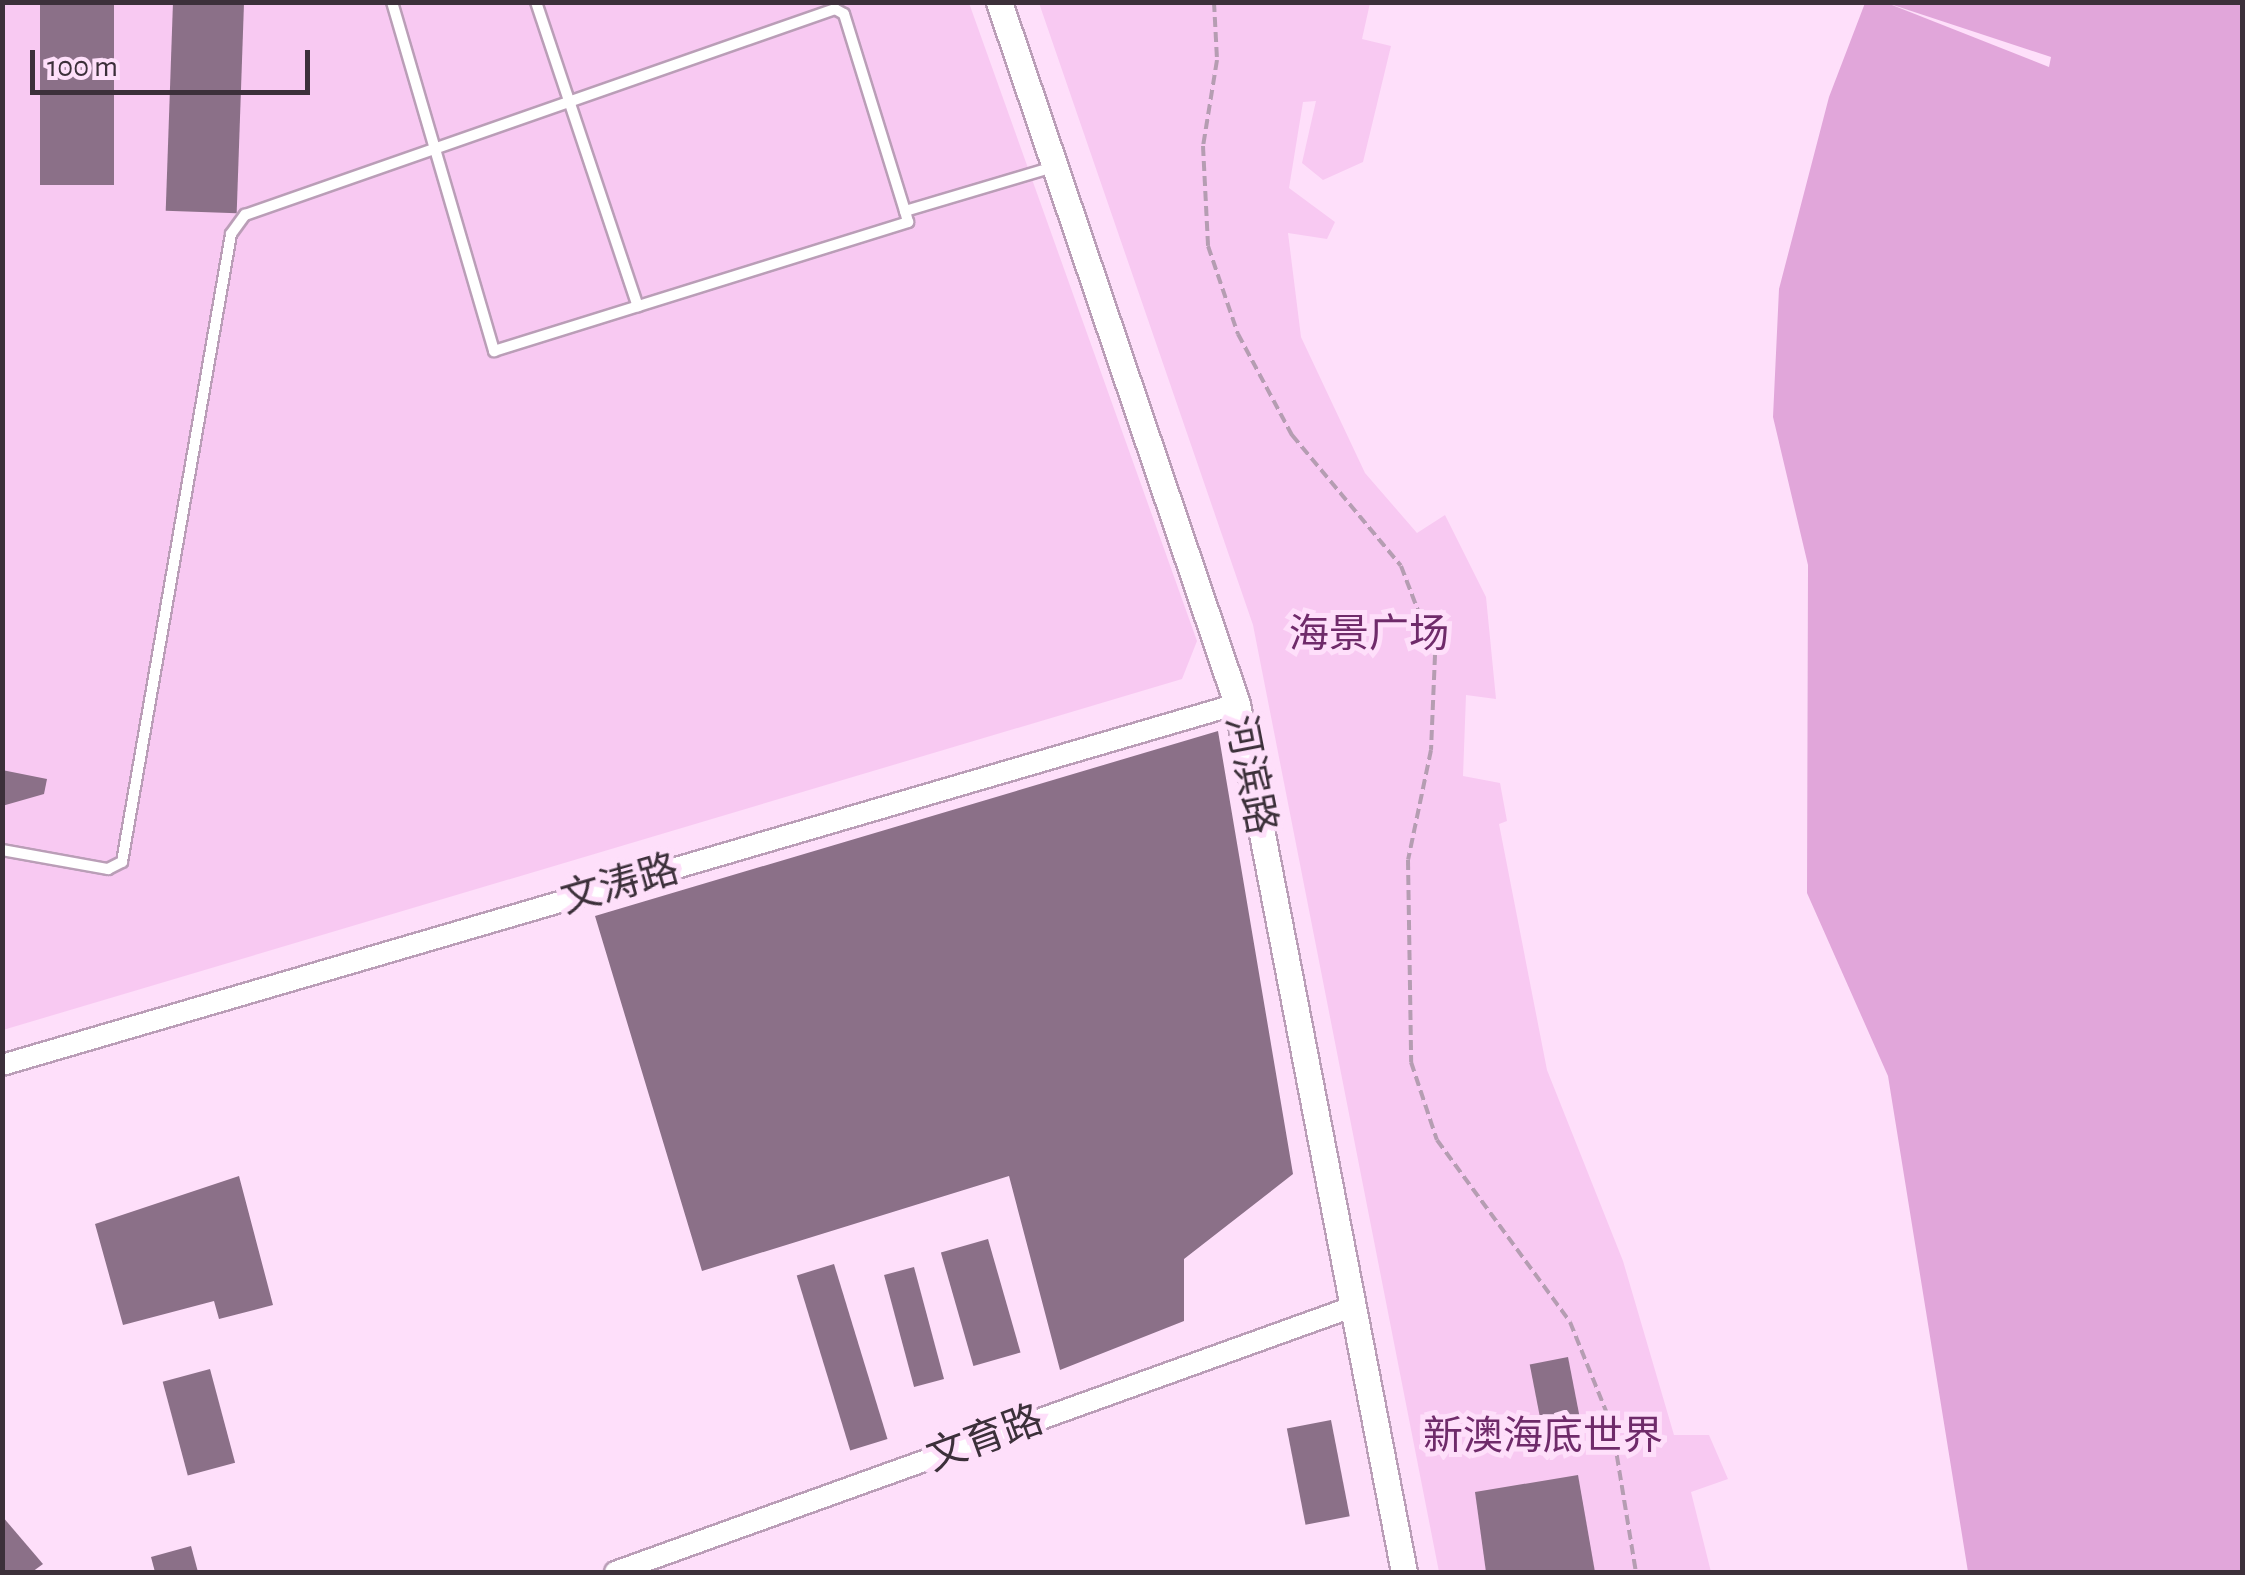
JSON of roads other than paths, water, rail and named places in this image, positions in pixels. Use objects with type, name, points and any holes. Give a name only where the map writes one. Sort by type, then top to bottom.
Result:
[{"type":"street","name":"河滨路","points":[[999,2],[1237,704],[1404,1572]]},
{"type":"street","name":"文涛路","points":[[2,1065],[1237,704]]},
{"type":"street","name":"文育路","points":[[615,1572],[1354,1306]]},
{"type":"lane","points":[[2,850],[108,870],[122,862],[231,234],[246,215],[433,142],[835,9],[844,14],[908,222],[494,351],[433,142],[392,2]]},
{"type":"lane","points":[[536,2],[638,306]]},
{"type":"lane","points":[[905,211],[1054,167]]},
{"type":"park label","name":"海景广场","points":[[1369,635]]},
{"type":"park label","name":"新澳海底世界","points":[[1543,1437]]}]
